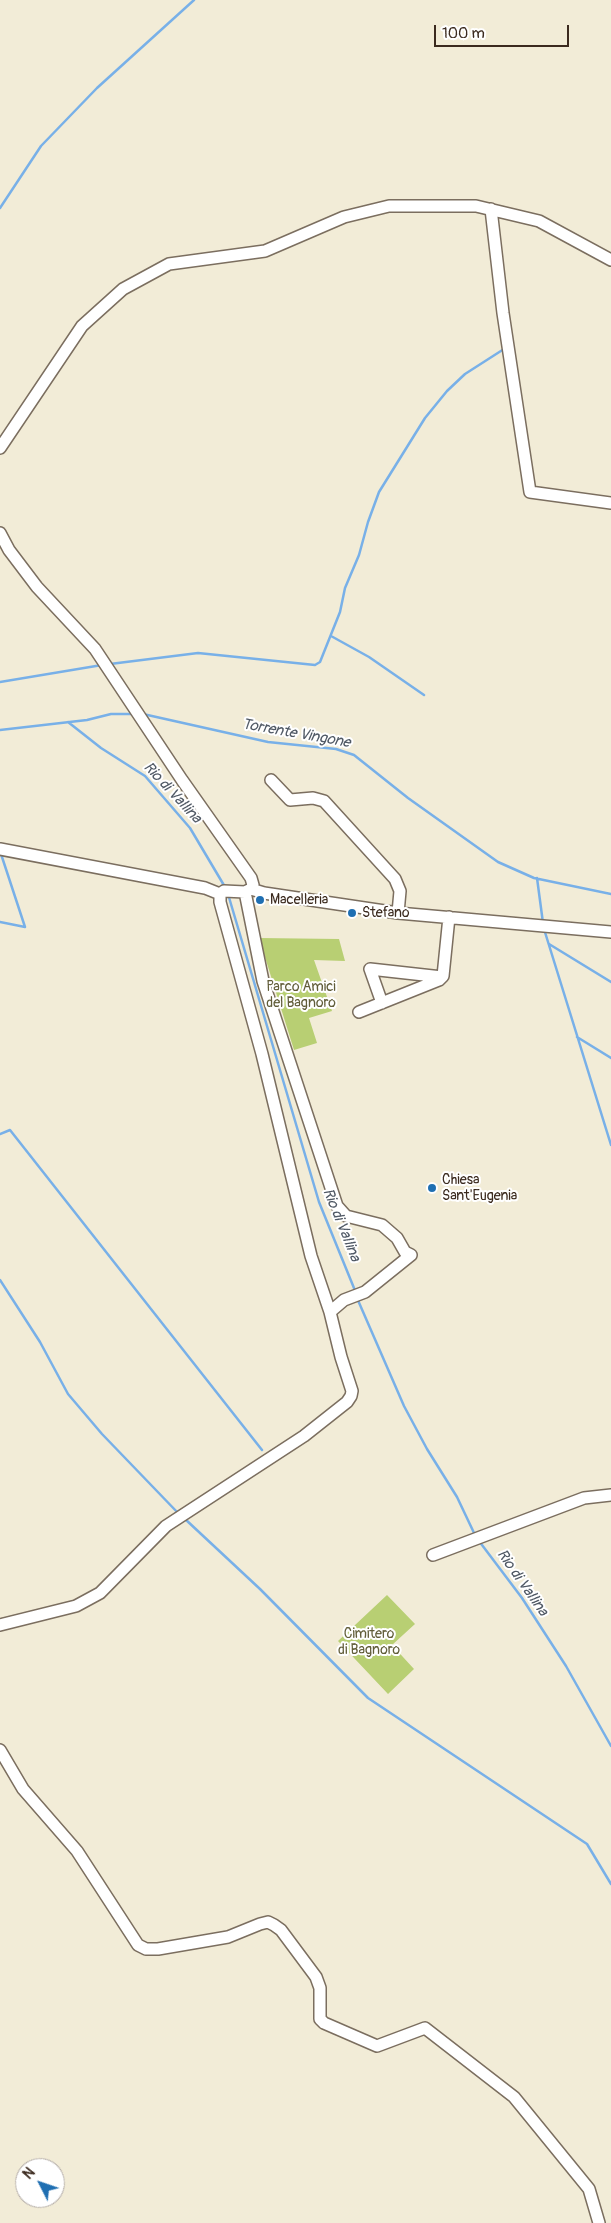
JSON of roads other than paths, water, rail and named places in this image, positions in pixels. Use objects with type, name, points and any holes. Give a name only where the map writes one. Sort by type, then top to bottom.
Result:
[{"type":"street","points":[[0,448],[82,326],[123,289],[169,264],[265,251],[344,217],[390,206],[476,206],[539,221],[611,260]]},
{"type":"street","points":[[491,210],[503,313],[530,492],[611,503]]},
{"type":"street","points":[[0,533],[37,587],[96,649],[182,780],[252,878],[253,885],[248,891],[263,981],[337,1206],[346,1216],[382,1225],[397,1238],[405,1252],[411,1256],[391,1273],[357,1295],[344,1300],[330,1312]]},
{"type":"street","points":[[271,780],[290,800],[313,798],[324,801],[395,879],[400,891],[398,913]]},
{"type":"street","points":[[0,849],[225,892],[248,891],[398,913],[611,932]]},
{"type":"street","points":[[0,1625],[76,1606],[100,1592],[166,1526],[304,1436],[347,1402],[352,1391],[340,1358],[330,1312],[308,1248],[262,1054],[220,902],[225,892]]},
{"type":"street","points":[[359,1012],[442,977],[445,969],[449,917]]},
{"type":"street","points":[[382,1003],[370,969],[442,977]]},
{"type":"street","points":[[433,1555],[584,1498],[611,1496]]},
{"type":"street","points":[[0,1750],[22,1790],[77,1851],[138,1946],[146,1949],[158,1949],[228,1937],[268,1922],[281,1930],[316,1977],[320,1988],[320,2018],[324,2022],[377,2046],[424,2028],[514,2097],[589,2189],[600,2223]]},
{"type":"waterway","points":[[0,208],[41,146],[97,88],[194,0]]},
{"type":"waterway","points":[[110,664],[198,653],[315,665],[320,662],[340,612],[345,588],[359,555],[379,492],[425,418],[447,391],[465,374],[504,349]]},
{"type":"waterway","points":[[331,636],[369,657],[424,695]]},
{"type":"waterway","points":[[0,682],[102,665]]},
{"type":"waterway","name":"Rio di Vallina","points":[[0,730],[87,720],[111,714],[135,714]]},
{"type":"waterway","name":"Torrente Vingone","points":[[143,714],[268,742],[336,749],[354,755],[408,798],[498,862],[534,878],[611,894]]},
{"type":"waterway","name":"Rio di Vallina","points":[[68,722],[101,748],[145,776],[190,828],[225,887]]},
{"type":"waterway","points":[[0,922],[25,927],[1,854]]},
{"type":"waterway","points":[[537,878],[543,923]]},
{"type":"waterway","name":"Rio di Vallina","points":[[228,894],[319,1202],[356,1293]]},
{"type":"waterway","points":[[544,929],[611,1145]]},
{"type":"waterway","points":[[549,944],[611,982]]},
{"type":"waterway","points":[[577,1037],[611,1058]]},
{"type":"waterway","points":[[0,1134],[10,1130],[262,1450]]},
{"type":"waterway","points":[[0,1280],[40,1342],[68,1394],[102,1434],[179,1514]]},
{"type":"waterway","name":"Rio di Vallina","points":[[357,1298],[404,1406],[427,1449],[457,1497],[475,1535]]},
{"type":"waterway","points":[[185,1519],[260,1589],[368,1698],[587,1844],[611,1884]]},
{"type":"waterway","name":"Rio di Vallina","points":[[479,1541],[522,1598],[566,1666],[611,1746]]},
{"type":"place","name":"Macelleria","points":[[260,900]]},
{"type":"place","name":"Stefano","points":[[352,913]]},
{"type":"place","name":"Chiesa Sant'Eugenia","points":[[432,1188]]},
{"type":"park label","name":"Parco Amici del Bagnoro","points":[[301,996]]},
{"type":"park label","name":"Cimitero di Bagnoro","points":[[369,1642]]}]
